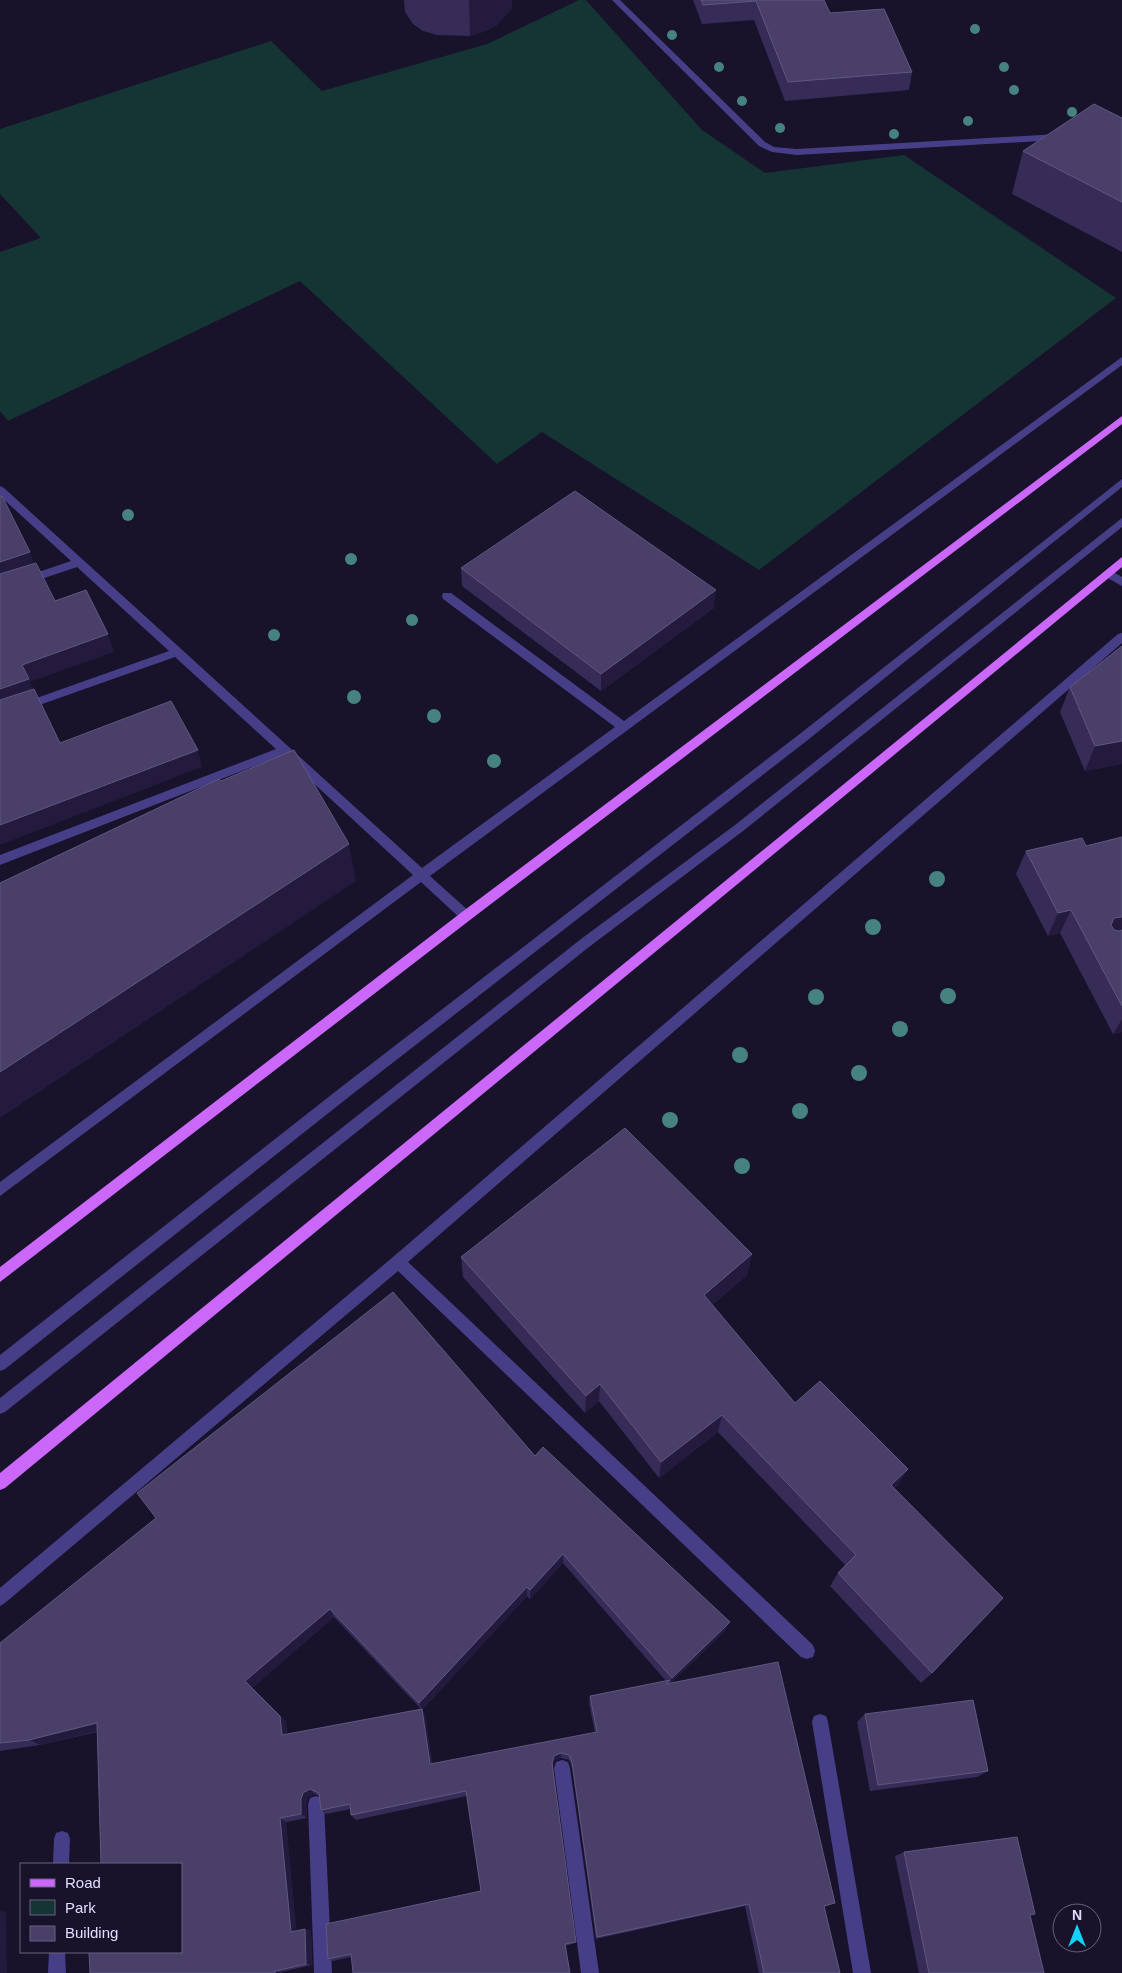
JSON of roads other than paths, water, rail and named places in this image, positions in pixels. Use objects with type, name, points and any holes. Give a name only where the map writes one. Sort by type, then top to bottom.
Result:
[{"type":"main road","points":[[0,1275],[466,916],[1122,419]]},
{"type":"main road","points":[[0,1483],[1122,561]]},
{"type":"street","points":[[616,0],[762,144],[772,149],[798,152],[1063,137]]},
{"type":"street","points":[[0,1190],[422,875],[1122,360]]},
{"type":"street","points":[[0,1364],[345,1092],[805,736],[1122,482]]},
{"type":"street","points":[[0,490],[466,916]]},
{"type":"street","points":[[0,1407],[585,943],[739,828],[1122,522]]},
{"type":"street","points":[[0,588],[79,562]]},
{"type":"street","points":[[1108,573],[1122,582]]},
{"type":"street","points":[[447,596],[624,726]]},
{"type":"street","points":[[0,1598],[398,1262],[1122,637]]},
{"type":"street","points":[[0,715],[177,652]]},
{"type":"street","points":[[0,860],[285,750]]},
{"type":"street","points":[[398,1262],[807,1651]]},
{"type":"street","points":[[820,1722],[862,1973]]},
{"type":"street","points":[[562,1768],[590,1973]]},
{"type":"street","points":[[316,1804],[323,1973]]},
{"type":"street","points":[[61,1863],[62,1839]]},
{"type":"street","points":[[57,1953],[57,1973]]}]
